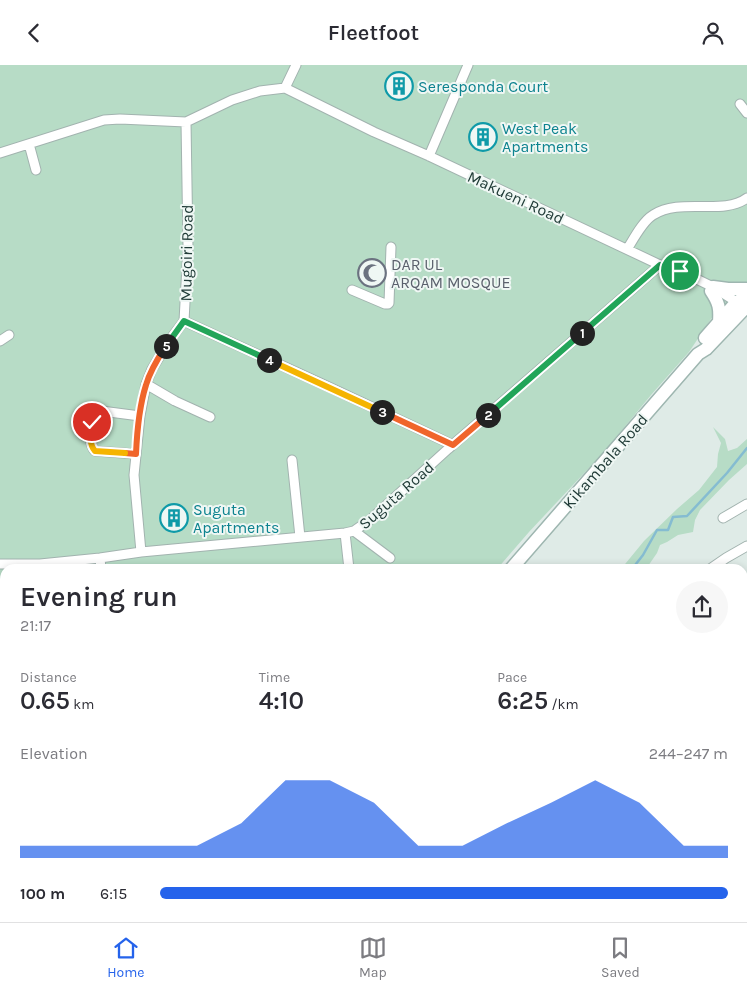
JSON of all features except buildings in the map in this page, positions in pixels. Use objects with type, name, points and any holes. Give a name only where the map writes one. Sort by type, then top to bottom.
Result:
[{"type":"main road","points":[[719,322],[719,304],[712,289],[747,289]]},
{"type":"main road","points":[[698,354],[700,345],[719,322],[742,304]]},
{"type":"main road","points":[[698,354],[706,349],[742,304]]},
{"type":"main road","name":"Kikambala Road","points":[[515,564],[698,354]]},
{"type":"street","points":[[0,153],[104,120],[186,122],[232,100],[260,91],[285,88],[296,65]]},
{"type":"street","points":[[429,156],[468,65]]},
{"type":"street","name":"Makueni Road","points":[[285,88],[374,132],[628,249],[674,271],[677,275],[712,289],[730,301],[742,304]]},
{"type":"street","points":[[740,104],[747,113]]},
{"type":"street","name":"Mugoiri Road","points":[[141,552],[134,475],[140,416],[146,384],[152,369],[184,321],[188,247],[186,122]]},
{"type":"street","points":[[29,144],[36,170]]},
{"type":"street","points":[[628,249],[648,219],[661,211],[686,206],[728,205],[747,198]]},
{"type":"street","points":[[352,291],[388,305],[391,247]]},
{"type":"street","name":"Suguta Road","points":[[38,564],[350,532],[371,519],[660,265]]},
{"type":"street","points":[[184,321],[453,445]]},
{"type":"street","points":[[0,341],[9,335]]},
{"type":"street","points":[[146,384],[175,401],[210,417]]},
{"type":"street","points":[[86,409],[140,416]]},
{"type":"street","points":[[92,422],[91,443],[95,451],[136,454]]},
{"type":"street","points":[[292,460],[300,537]]},
{"type":"street","points":[[723,518],[747,504]]},
{"type":"street","points":[[350,532],[390,558]]},
{"type":"street","points":[[349,564],[350,532]]},
{"type":"street","points":[[717,564],[747,546]]},
{"type":"street","points":[[100,558],[101,564]]},
{"type":"green space","points":[[0,65],[747,65],[747,288],[713,316],[689,352],[603,453],[501,564],[0,564]]},
{"type":"green space","points":[[713,427],[725,439],[728,451],[737,448],[747,439],[747,464],[700,510],[695,520],[693,532],[678,535],[660,545],[649,564],[625,564],[644,541],[699,490],[717,467],[721,443]]},
{"type":"waterway","points":[[636,564],[657,530],[668,530],[673,517],[687,516],[727,473],[747,448]]},
{"type":"place","name":"Seresponda Court","points":[[399,86]]},
{"type":"place","name":"West Peak Apartments","points":[[483,137]]},
{"type":"place","name":"DAR UL ARQAM MOSQUE","points":[[372,273]]},
{"type":"place","name":"Suguta Apartments","points":[[174,518]]},
{"type":"route","points":[[92,422],[91,443],[95,451],[136,454],[146,384],[152,369],[184,321],[453,445],[660,265],[674,271],[680,271]]}]
